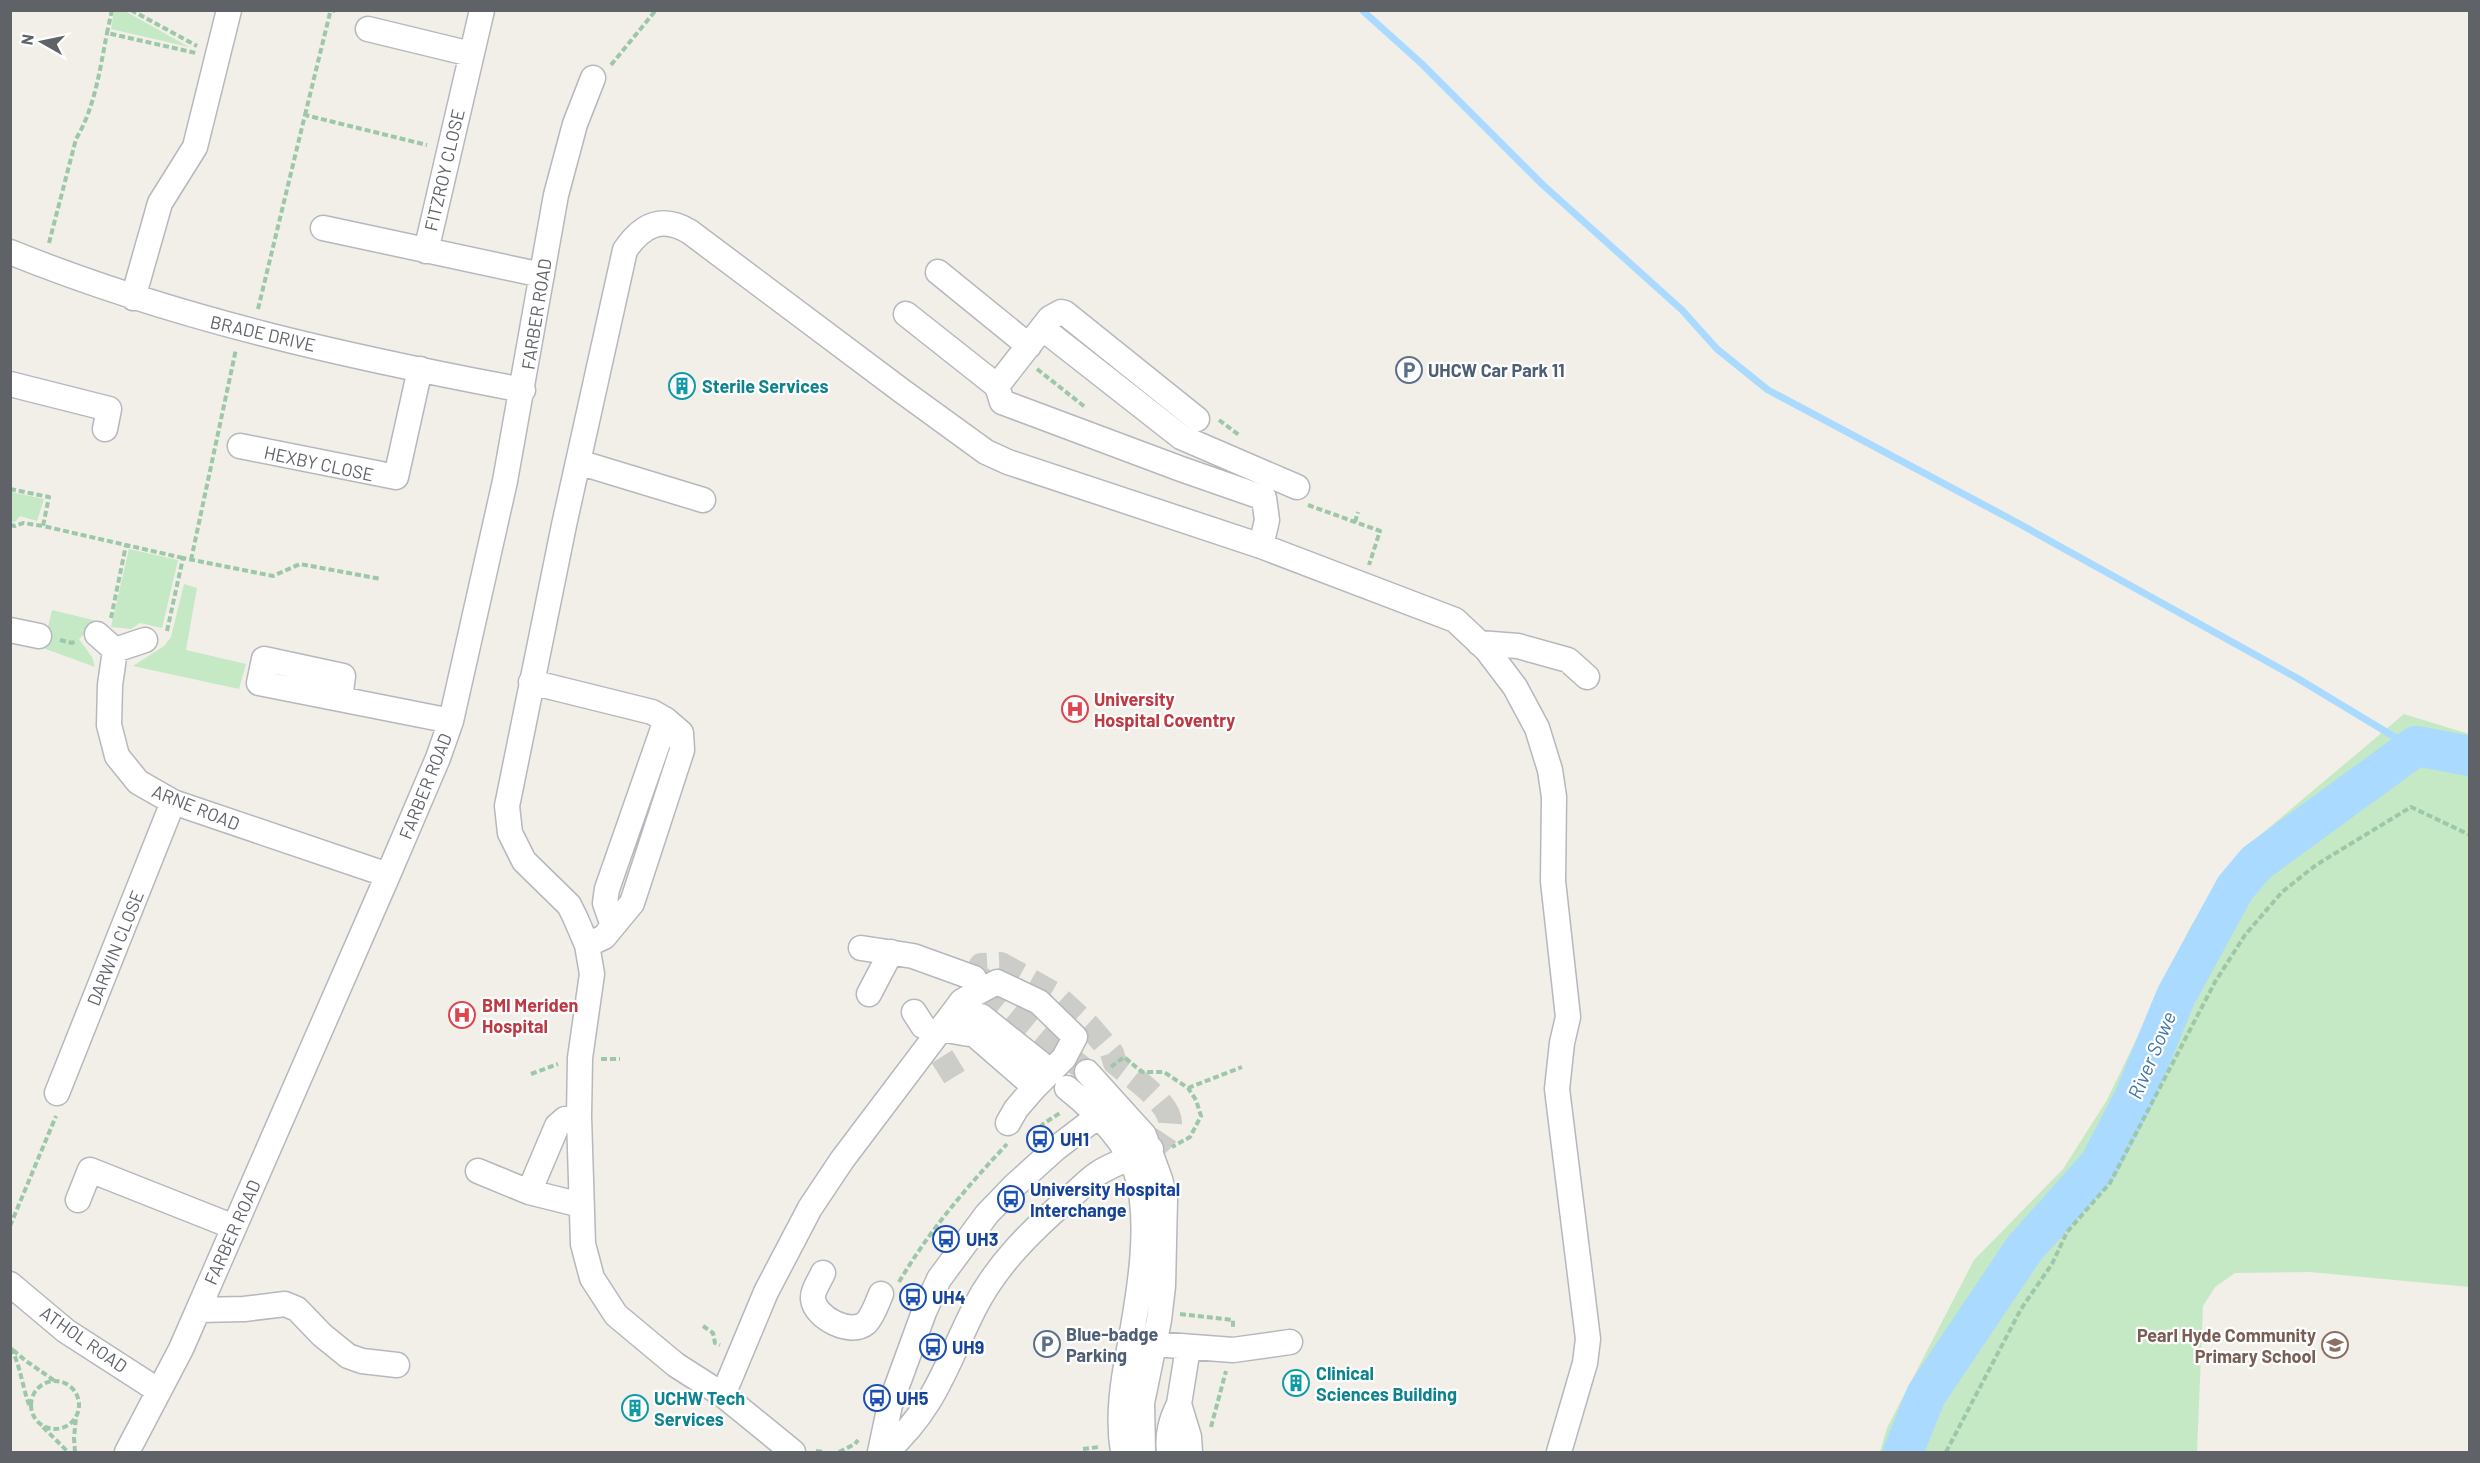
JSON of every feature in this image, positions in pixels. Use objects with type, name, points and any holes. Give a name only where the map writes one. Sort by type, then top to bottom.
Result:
[{"type":"street","points":[[133,298],[160,203],[195,147],[229,10]]},
{"type":"street","name":"FITZROY CLOSE","points":[[482,10],[426,250],[542,275]]},
{"type":"street","points":[[368,29],[471,54]]},
{"type":"street","name":"FARBER ROAD","points":[[127,1452],[198,1310],[388,875],[438,758],[451,721],[523,390],[556,195],[575,124],[593,78]]},
{"type":"street","points":[[793,1452],[723,1395],[676,1365],[616,1315],[592,1278],[583,1244],[579,1117],[580,1058],[592,974],[586,945],[569,905],[524,861],[510,833],[507,806],[531,682],[625,250],[635,235],[648,226],[672,224],[690,232],[986,452],[1008,462],[1261,546],[1455,620],[1479,643],[1515,687],[1537,728],[1550,770],[1554,797],[1553,881],[1568,1017],[1562,1043],[1557,1089],[1588,1339],[1585,1363],[1558,1452]]},
{"type":"street","points":[[323,228],[426,250]]},
{"type":"street","name":"BRADE DRIVE","points":[[10,252],[133,298],[253,331],[523,390]]},
{"type":"street","points":[[938,272],[1040,331],[1181,437],[1297,487]]},
{"type":"street","points":[[997,386],[1040,331],[1061,312],[1197,419]]},
{"type":"street","points":[[906,314],[997,386],[1002,402],[1264,498],[1267,520],[1261,546]]},
{"type":"street","name":"HEXBY CLOSE","points":[[240,447],[396,477],[420,369]]},
{"type":"street","points":[[10,384],[109,409],[105,429]]},
{"type":"street","points":[[578,462],[703,500]]},
{"type":"street","points":[[10,630],[39,636]]},
{"type":"street","points":[[97,634],[115,650],[145,640]]},
{"type":"street","points":[[1479,643],[1518,646],[1568,660],[1587,676]]},
{"type":"street","name":"ARNE ROAD","points":[[115,650],[110,685],[109,725],[117,756],[138,782],[173,802],[388,875]]},
{"type":"street","points":[[531,682],[652,712],[681,733],[682,750],[633,903],[604,937],[586,945]]},
{"type":"street","points":[[340,699],[451,721]]},
{"type":"street","name":"DARWIN CLOSE","points":[[57,1094],[173,802]]},
{"type":"street","points":[[861,948],[913,956],[974,978]]},
{"type":"street","points":[[869,994],[891,952]]},
{"type":"street","points":[[723,1395],[766,1292],[810,1208],[932,1021],[962,1001],[998,982],[1039,1002],[1075,1037],[1064,1058],[1016,1109],[1011,1129]]},
{"type":"street","points":[[932,1021],[975,1035],[1035,1087]]},
{"type":"street","points":[[1087,1072],[1122,1145],[1147,1153],[1161,1179],[1165,1215],[1163,1286],[1159,1320],[1145,1381],[1142,1441]]},
{"type":"street","points":[[1067,1088],[1106,1110]]},
{"type":"street","points":[[880,1452],[890,1405],[924,1312],[939,1279],[987,1214],[1014,1186],[1055,1149],[1106,1110]]},
{"type":"street","points":[[529,1192],[557,1126],[565,1119],[579,1117]]},
{"type":"street","points":[[1142,1441],[1131,1394],[1150,1297],[1153,1231],[1147,1153]]},
{"type":"street","points":[[886,1452],[923,1412],[944,1377],[975,1307],[1020,1243],[1096,1175],[1147,1153]]},
{"type":"street","points":[[1123,1452],[1121,1390],[1137,1303],[1142,1257],[1142,1209],[1136,1171],[1147,1153]]},
{"type":"street","points":[[78,1200],[90,1170],[234,1227]]},
{"type":"street","points":[[478,1171],[529,1192],[581,1206]]},
{"type":"street","points":[[823,1273],[814,1293],[813,1299],[816,1307],[825,1317],[847,1328],[866,1323],[890,1289]]},
{"type":"street","name":"ATHOL ROAD","points":[[10,1284],[66,1331],[159,1391]]},
{"type":"street","points":[[198,1310],[244,1309],[285,1304],[297,1308],[322,1335],[348,1356],[362,1361],[397,1365]]},
{"type":"street","points":[[1154,1344],[1233,1350],[1290,1342]]},
{"type":"street","points":[[1169,1452],[1170,1423],[1179,1404],[1188,1348]]},
{"type":"street","points":[[1179,1404],[1189,1437],[1190,1452]]},
{"type":"path","points":[[43,265],[76,139],[84,126],[95,92],[112,10]]},
{"type":"path","points":[[131,10],[218,58]]},
{"type":"path","points":[[253,331],[330,13],[335,10]]},
{"type":"path","points":[[593,78],[614,63],[656,10]]},
{"type":"path","points":[[107,33],[218,58]]},
{"type":"path","points":[[305,115],[448,150]]},
{"type":"path","points":[[10,489],[49,497],[43,526]]},
{"type":"path","points":[[1355,522],[1358,512]]},
{"type":"path","points":[[10,525],[23,523],[43,526],[273,576],[300,564],[381,579]]},
{"type":"path","points":[[115,650],[108,632],[126,545]]},
{"type":"path","points":[[145,640],[166,634],[183,558]]},
{"type":"path","points":[[39,636],[72,643],[97,634]]},
{"type":"path","points":[[1947,1452],[2007,1332],[2052,1264],[2067,1232],[2110,1183],[2215,982],[2245,935],[2282,892],[2316,865],[2411,807],[2469,835]]},
{"type":"path","points":[[1147,1153],[1190,1137],[1201,1116],[1196,1100],[1188,1088],[1242,1067]]},
{"type":"path","points":[[10,1226],[60,1106],[57,1094]]},
{"type":"path","points":[[890,1289],[1011,1129]]},
{"type":"path","points":[[1178,1307],[1178,1314],[1233,1320],[1233,1350],[1214,1412],[1211,1432]]},
{"type":"path","points":[[11,1347],[26,1362],[56,1381],[69,1386],[77,1396],[79,1403],[74,1438],[75,1452]]},
{"type":"path","points":[[11,1347],[20,1366],[22,1387],[33,1413],[41,1425],[68,1452]]},
{"type":"path","points":[[33,1413],[31,1404],[35,1392],[47,1383],[56,1381]]},
{"type":"path","points":[[41,1425],[59,1429],[66,1427],[77,1416]]},
{"type":"green space","points":[[114,11],[125,11],[189,47],[111,29]]},
{"type":"green space","points":[[11,492],[44,499],[37,521],[20,516],[15,522],[11,521]]},
{"type":"green space","points":[[129,549],[178,560],[162,628],[140,623],[131,629],[111,627]]},
{"type":"green space","points":[[184,584],[197,588],[186,650],[246,664],[239,689],[133,666],[164,646],[171,637]]},
{"type":"green space","points":[[52,610],[97,621],[79,639],[92,657],[95,667],[43,648]]},
{"type":"green space","points":[[2404,714],[2469,734],[2469,1287],[2310,1272],[2235,1273],[2215,1287],[2203,1306],[2197,1452],[1880,1452],[1887,1428],[1974,1260],[2063,1169],[2107,1100],[2191,926],[2252,842]]},
{"type":"waterway","points":[[1362,10],[1422,64],[1543,185],[1682,310],[1717,349],[1768,390],[2016,522],[2297,678],[2393,736],[2416,746]]},
{"type":"waterway","name":"River Sowe","points":[[1903,1452],[1926,1395],[2024,1249],[2099,1165],[2134,1098],[2176,996],[2235,888],[2256,863],[2416,746],[2470,756]]},
{"type":"tunnel","points":[[1087,1072],[974,978],[981,965],[1001,964],[1053,993],[1089,1026],[1112,1053],[1115,1063],[1140,1082],[1157,1099],[1169,1116],[1170,1124],[1166,1136],[1151,1149]]},
{"type":"tunnel","points":[[923,1026],[957,1081]]},
{"type":"place","name":"UHCW Car Park 11","points":[[1409,370]]},
{"type":"place","name":"Sterile Services","points":[[682,386]]},
{"type":"place","name":"University Hospital Coventry","points":[[1075,709]]},
{"type":"place","name":"BMI Meriden Hospital","points":[[462,1015]]},
{"type":"place","name":"UH1","points":[[1040,1139]]},
{"type":"place","name":"University Hospital Interchange","points":[[1011,1199]]},
{"type":"place","name":"UH3","points":[[946,1239]]},
{"type":"place","name":"UH4","points":[[913,1297]]},
{"type":"place","name":"Blue-badge Parking","points":[[1047,1344]]},
{"type":"place","name":"Pearl Hyde Community Primary School","points":[[2335,1345]]},
{"type":"place","name":"UH9","points":[[933,1347]]},
{"type":"place","name":"Clinical Sciences Building","points":[[1296,1383]]},
{"type":"place","name":"UH5","points":[[877,1398]]},
{"type":"place","name":"UCHW Tech Services","points":[[635,1408]]}]
